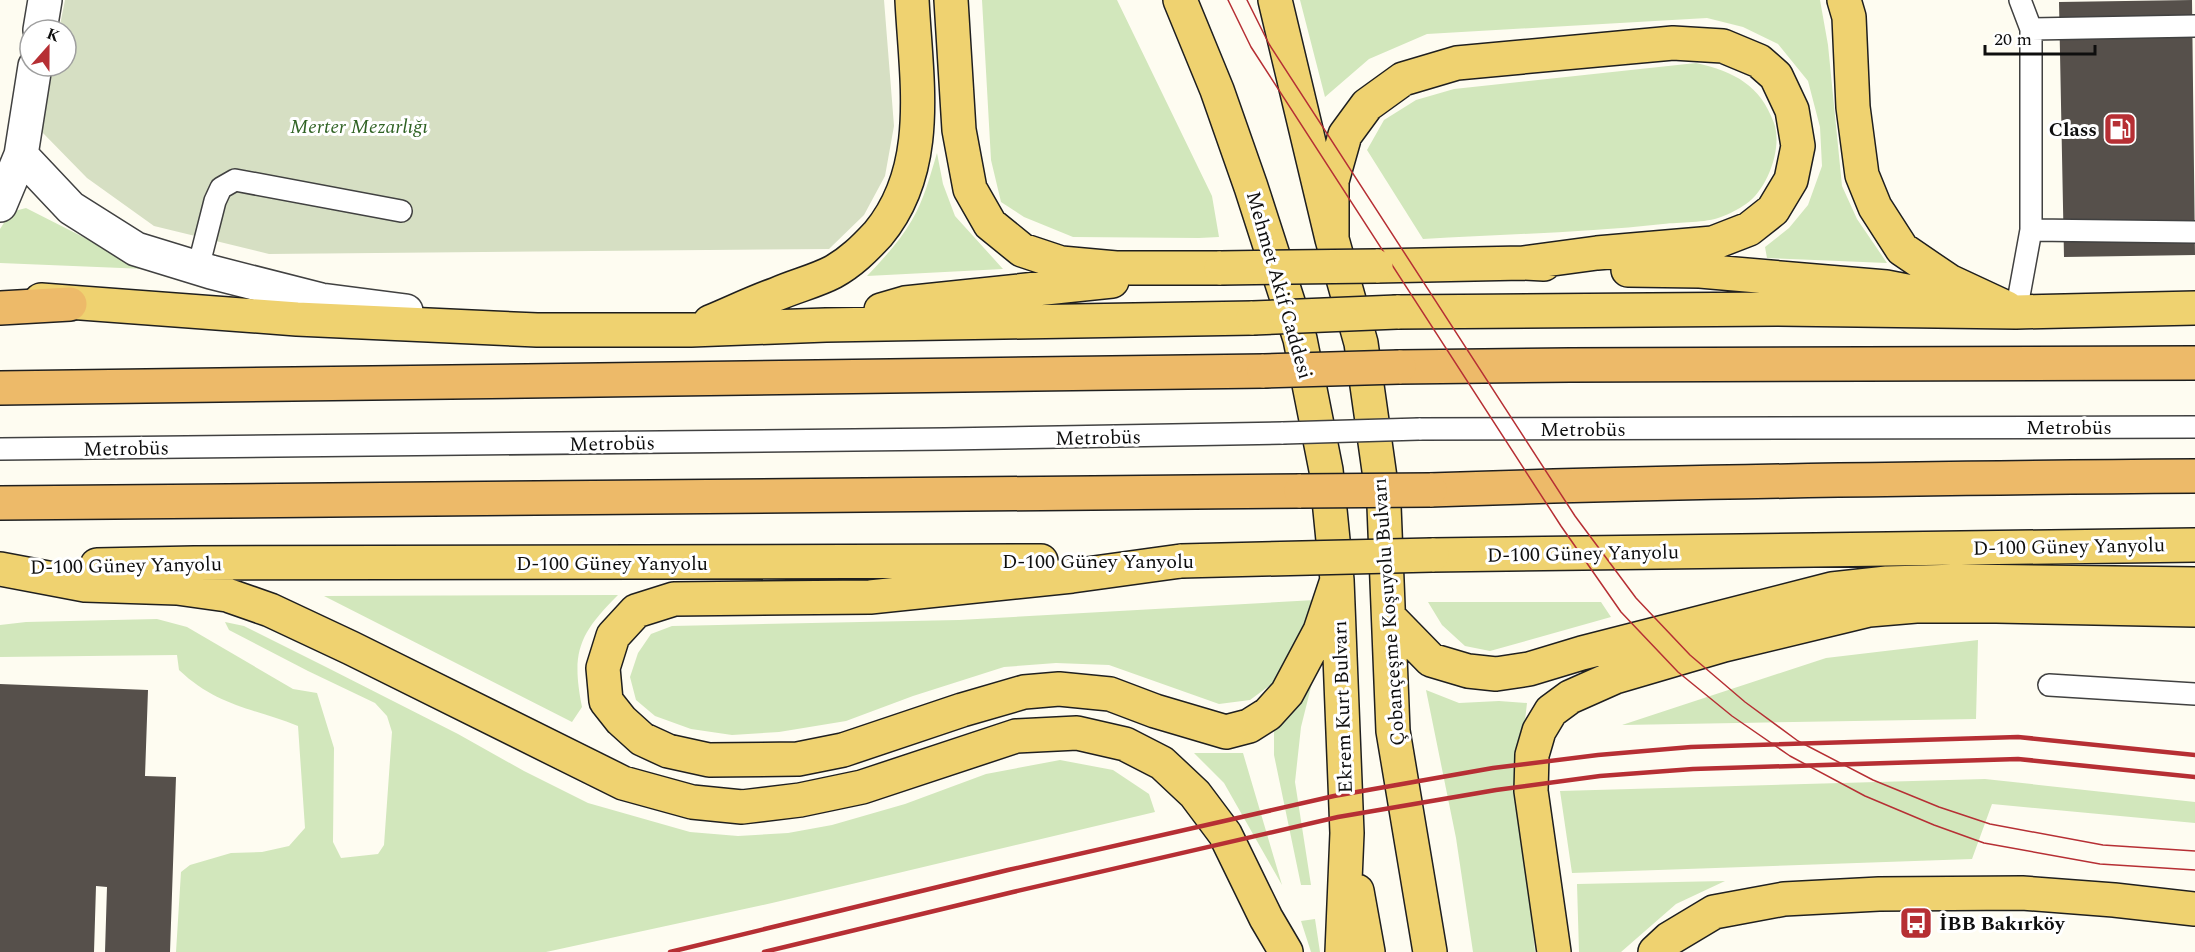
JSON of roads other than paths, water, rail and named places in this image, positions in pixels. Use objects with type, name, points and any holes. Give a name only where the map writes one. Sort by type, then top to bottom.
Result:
[{"type":"highway","points":[[0,308],[70,304]]},
{"type":"highway","points":[[0,388],[1570,365],[2195,363]]},
{"type":"highway","points":[[0,503],[1430,490],[1823,479],[2195,476]]},
{"type":"main road","points":[[691,330],[774,294],[832,273],[860,254],[885,225],[912,171],[917,138],[912,0]]},
{"type":"main road","points":[[951,0],[959,130],[970,189],[990,224],[1022,250],[1061,263],[1116,268],[1523,263],[1611,269],[1700,271],[1886,287],[2016,312]]},
{"type":"main road","name":"Mehmet Akif Caddesi","points":[[1180,0],[1217,90],[1300,339],[1326,470],[1336,580]]},
{"type":"main road","points":[[1275,0],[1332,239]]},
{"type":"main road","points":[[1844,0],[1849,17],[1852,107],[1862,175],[1875,207],[1902,249],[1949,281],[2016,312]]},
{"type":"main road","points":[[1332,239],[1332,180],[1345,135],[1367,105],[1403,79],[1457,63],[1673,44],[1723,46],[1759,61],[1776,76],[1792,110],[1798,146],[1791,180],[1773,210],[1749,229],[1713,243],[1597,253],[1523,263]]},
{"type":"main road","name":"Çobançeşme Koşuyolu Bulvarı","points":[[1332,239],[1361,343],[1384,506],[1393,731],[1430,952]]},
{"type":"main road","points":[[826,325],[905,303],[1024,292],[1221,268]]},
{"type":"main road","points":[[0,295],[70,304],[297,319],[537,330],[691,330],[826,325],[1253,318],[1397,312],[1777,309],[2016,312],[2195,308]]},
{"type":"main road","name":"D-100 Güney Yanyolu","points":[[0,568],[205,563],[1181,561],[1431,555],[2195,545]]},
{"type":"main road","points":[[1181,561],[1072,576],[870,597],[674,599],[636,611],[613,636],[603,668],[606,702],[621,720],[642,739],[668,751],[709,760],[798,759],[843,750],[1024,692],[1059,689],[1110,694],[1155,711],[1226,732],[1250,726],[1268,714],[1287,693],[1320,631],[1336,580]]},
{"type":"main road","points":[[0,568],[85,585],[177,588],[227,595],[270,609],[623,783],[692,802],[742,807],[800,800],[862,786],[1016,736],[1077,733],[1125,744],[1162,763],[1195,794],[1225,834],[1266,918],[1286,952]]},
{"type":"main road","name":"Ekrem Kurt Bulvarı","points":[[1336,580],[1347,833]]},
{"type":"main road","points":[[1389,617],[1431,660],[1468,671],[1496,674],[1529,669],[1582,653],[1832,589],[1887,583],[1961,581],[2195,584]]},
{"type":"main road","points":[[1554,952],[1531,791],[1532,755],[1539,731],[1551,711],[1570,697],[1615,677],[1713,648],[1869,610],[1916,606],[2195,610]]},
{"type":"main road","points":[[1342,952],[1347,833]]},
{"type":"main road","points":[[1347,833],[1368,952]]},
{"type":"main road","points":[[1674,946],[1714,912],[1784,899],[1879,894],[2022,893],[2195,909]]},
{"type":"main road","points":[[1266,918],[1269,952]]},
{"type":"street","points":[[42,18],[45,0]]},
{"type":"street","points":[[0,205],[10,156],[31,78]]},
{"type":"street","points":[[10,156],[71,208],[136,249],[198,268],[321,300],[537,330]]},
{"type":"lane","points":[[2016,312],[2031,230],[2031,29],[2020,0]]},
{"type":"lane","points":[[2031,29],[2195,26]]},
{"type":"lane","points":[[198,268],[215,201],[221,188],[235,180],[401,211]]},
{"type":"lane","points":[[2031,230],[2195,232]]},
{"type":"lane","name":"Metrobüs","points":[[0,449],[1166,436],[1419,429],[2195,427]]},
{"type":"lane","points":[[2049,685],[2195,694]]},
{"type":"tram line","points":[[1228,0],[1251,47],[1561,526],[1621,612],[1678,672],[1732,716],[1790,756],[1865,796],[1934,825],[1984,843],[2100,864],[2195,870]]},
{"type":"tram line","points":[[1247,0],[1269,44],[1575,516],[1636,598],[1690,655],[1745,702],[1798,741],[1873,780],[1939,807],[1990,824],[2103,845],[2195,851]]},
{"type":"railway","points":[[670,952],[1008,870],[1334,796],[1493,768],[1598,755],[1691,747],[2018,737],[2195,755]]},
{"type":"railway","points":[[764,952],[1338,817],[1496,790],[1600,776],[1693,769],[2018,759],[2195,777]]},
{"type":"place","name":"Class","points":[[2120,129]]},
{"type":"place","name":"İBB Bakırköy","points":[[1916,923]]},
{"type":"park label","name":"Merter Mezarlığı","points":[[359,126]]}]
